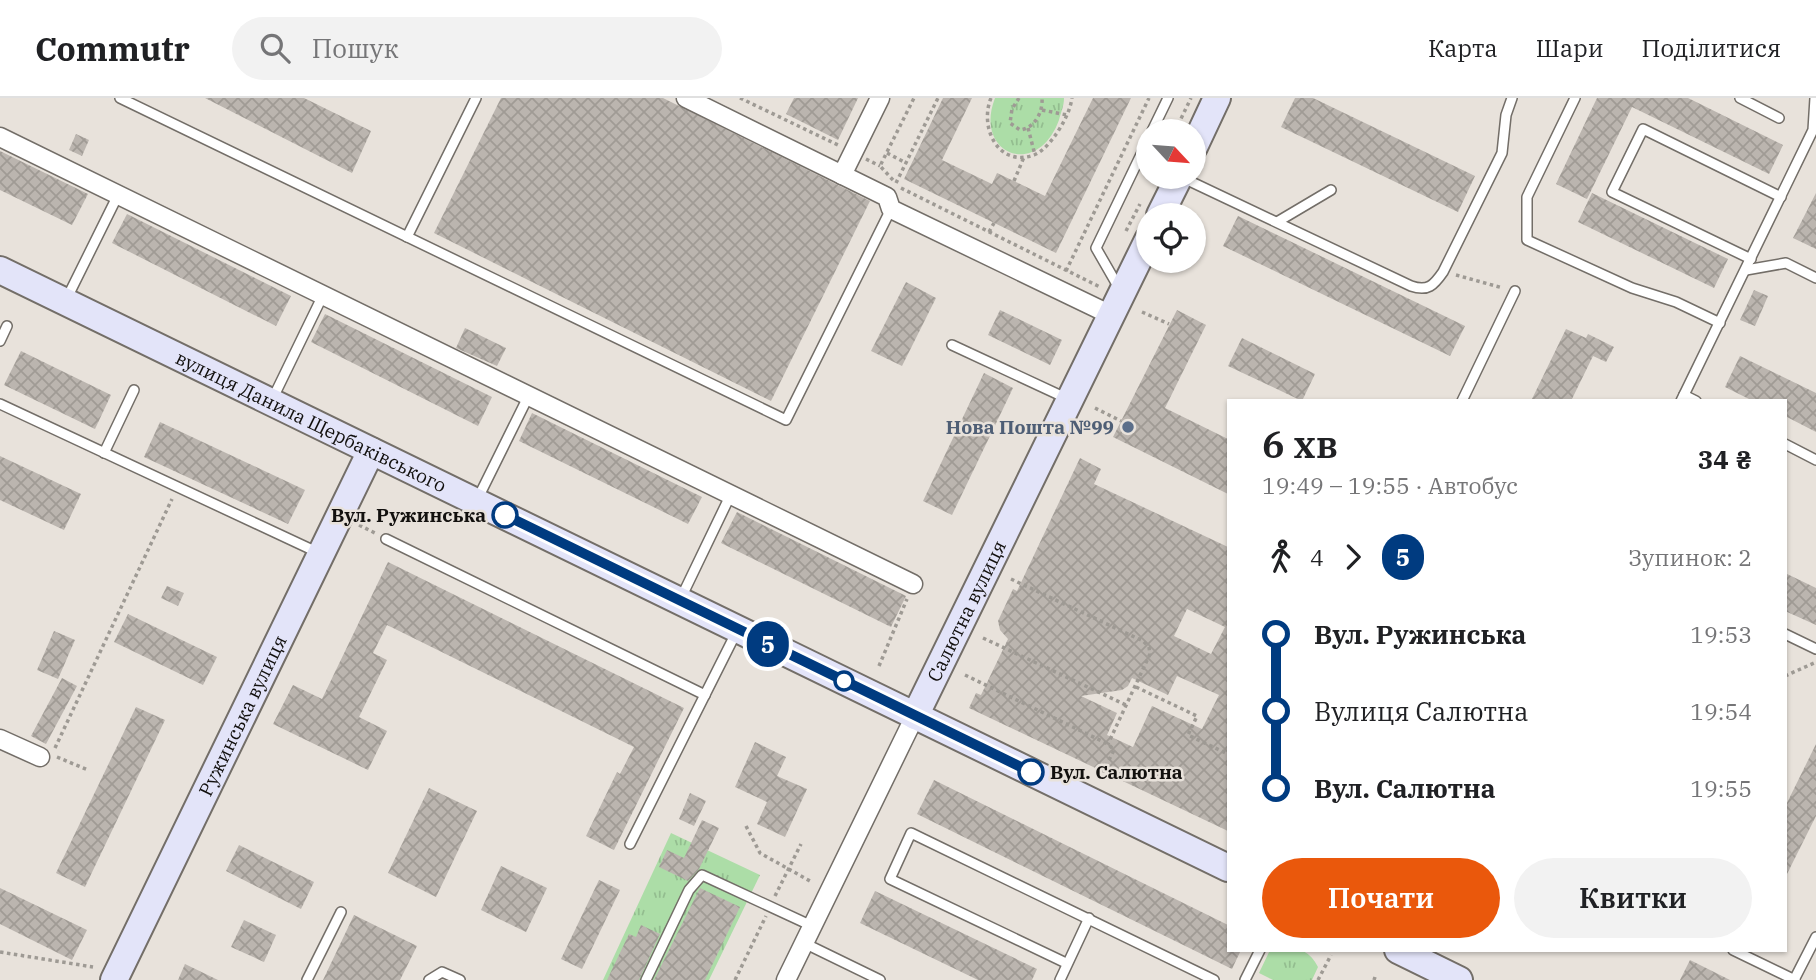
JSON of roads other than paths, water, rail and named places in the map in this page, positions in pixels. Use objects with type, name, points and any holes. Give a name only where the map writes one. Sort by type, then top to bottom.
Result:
[{"type":"main road","points":[[1206,121],[1217,98]]},
{"type":"main road","name":"Салютна вулиця","points":[[915,716],[1082,404],[1111,298],[1136,259]]},
{"type":"main road","name":"вулиця Данила Щербаківського","points":[[0,270],[1227,868]]},
{"type":"main road","name":"Ружинська вулиця","points":[[104,973],[371,451]]},
{"type":"main road","points":[[1402,952],[1459,980]]},
{"type":"street","points":[[686,98],[887,197],[891,209],[1111,298]]},
{"type":"street","points":[[842,175],[880,98]]},
{"type":"street","points":[[0,137],[913,584]]},
{"type":"street","name":"Салютна вулиця","points":[[786,980],[915,716]]},
{"type":"street","points":[[0,740],[40,757]]},
{"type":"lane","points":[[120,98],[786,420],[891,209]]},
{"type":"lane","points":[[407,237],[476,98]]},
{"type":"lane","points":[[1158,119],[1168,98]]},
{"type":"lane","points":[[1206,189],[1421,289],[1430,288],[1443,272],[1502,153],[1506,115],[1512,98]]},
{"type":"lane","points":[[1575,98],[1527,197],[1527,240],[1632,288],[1676,302],[1720,323]]},
{"type":"lane","points":[[1740,98],[1779,118]]},
{"type":"lane","points":[[1682,398],[1813,130],[1815,98]]},
{"type":"lane","points":[[1751,259],[1612,191],[1643,129],[1781,197]]},
{"type":"lane","points":[[1111,298],[1096,248],[1136,165]]},
{"type":"lane","points":[[1277,222],[1331,190]]},
{"type":"lane","points":[[65,301],[118,195]]},
{"type":"lane","points":[[1746,270],[1786,263],[1816,278]]},
{"type":"lane","points":[[1463,399],[1515,291]]},
{"type":"lane","points":[[271,402],[323,295]]},
{"type":"lane","points":[[0,341],[7,326]]},
{"type":"lane","points":[[951,345],[1082,404]]},
{"type":"lane","points":[[104,453],[134,390]]},
{"type":"lane","points":[[476,501],[529,395]]},
{"type":"lane","points":[[0,404],[320,554]]},
{"type":"lane","points":[[1787,445],[1816,460]]},
{"type":"lane","points":[[680,600],[731,494]]},
{"type":"lane","points":[[386,539],[705,695]]},
{"type":"lane","points":[[630,844],[738,629]]},
{"type":"lane","points":[[1787,635],[1816,649]]},
{"type":"lane","points":[[1066,963],[890,879],[911,833],[1213,980]]},
{"type":"lane","points":[[646,980],[689,890],[702,876],[770,906],[880,980]]},
{"type":"lane","points":[[307,980],[341,912]]},
{"type":"lane","points":[[1060,980],[1089,918]]},
{"type":"lane","points":[[1738,952],[1794,980],[1816,937]]},
{"type":"lane","points":[[1245,980],[1259,952]]},
{"type":"lane","points":[[429,980],[442,972],[460,980]]},
{"type":"place","name":"Нова Пошта №99","points":[[1128,427]]},
{"type":"place","name":"Вул. Ружинська","points":[[505,515]]},
{"type":"place","name":"Вул. Салютна","points":[[1031,772]]}]
